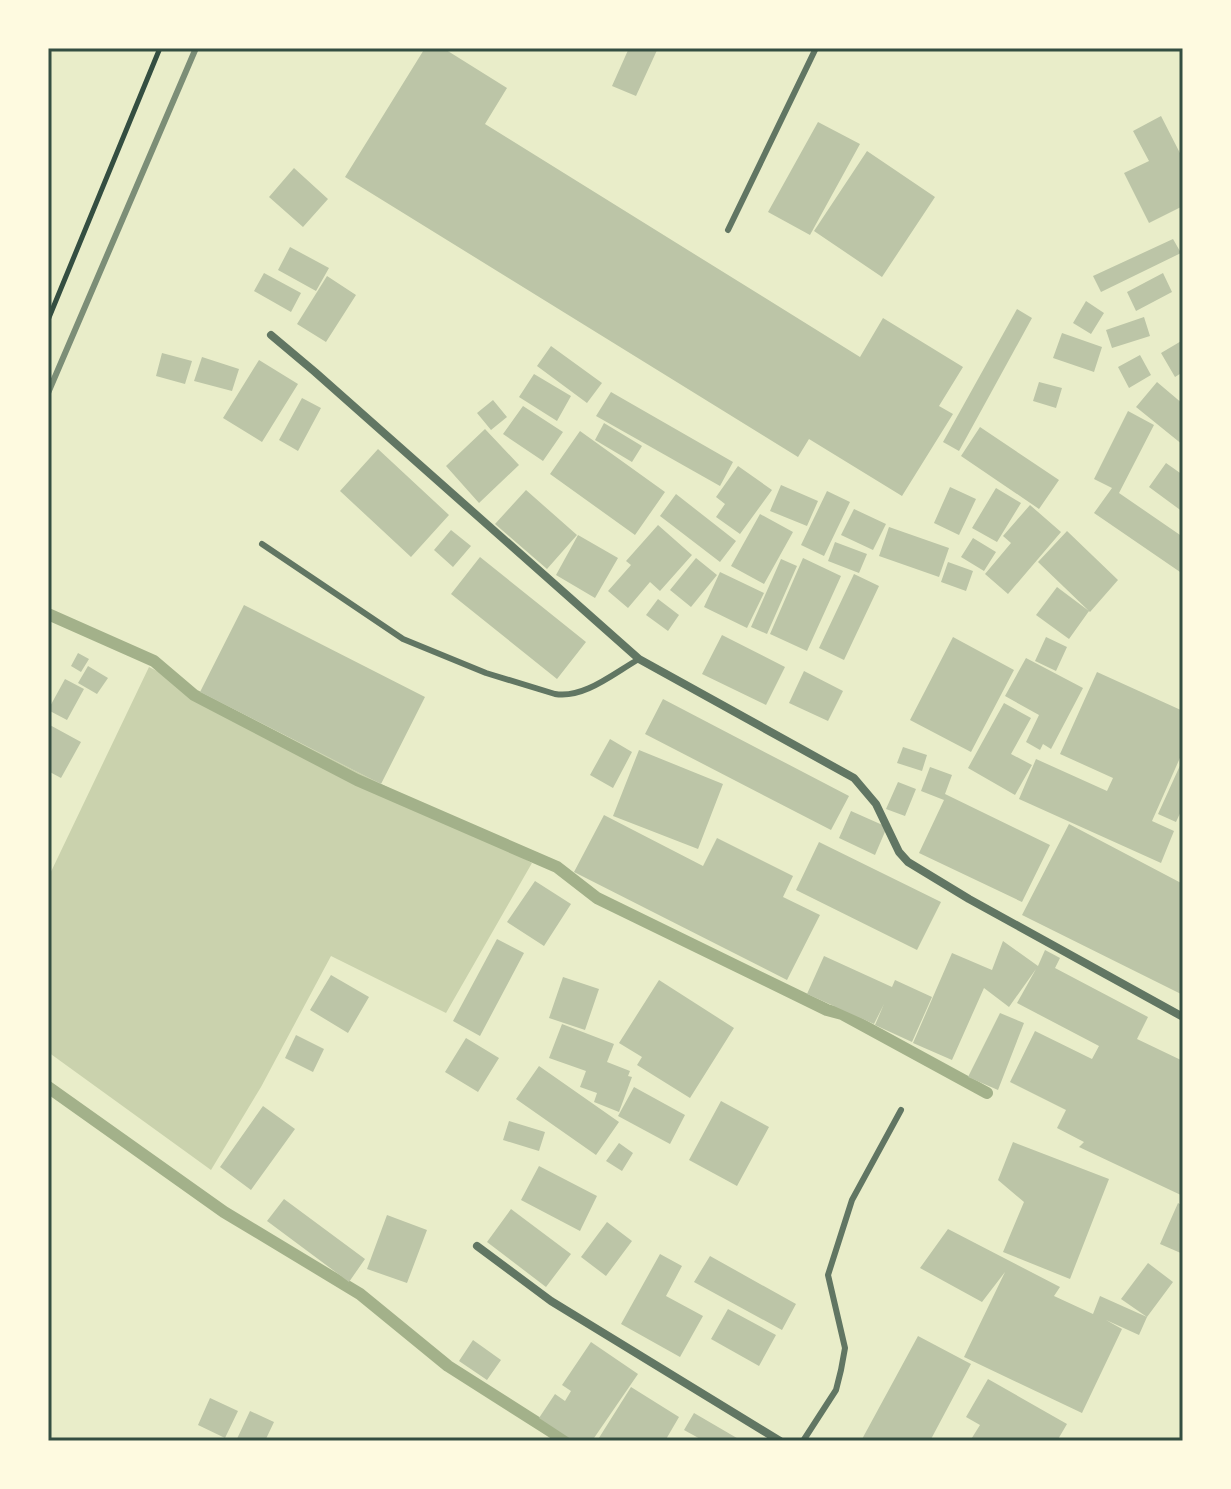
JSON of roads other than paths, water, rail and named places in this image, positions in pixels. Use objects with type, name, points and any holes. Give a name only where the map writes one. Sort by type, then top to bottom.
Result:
[{"type":"street","points":[[271,335],[639,659],[854,778],[876,804],[899,852],[908,862],[1183,1017]]},
{"type":"street","points":[[477,1246],[551,1301],[780,1441]]},
{"type":"lane","points":[[728,230],[816,48]]},
{"type":"lane","points":[[262,544],[403,639],[486,673],[566,696],[581,692],[639,659]]},
{"type":"lane","points":[[803,1441],[836,1390],[845,1348],[828,1275],[852,1200],[901,1110]]},
{"type":"waterway","points":[[48,614],[154,661],[194,695],[357,780],[557,867],[597,898],[827,1010],[842,1014],[987,1093]]},
{"type":"waterway","points":[[48,1087],[224,1212],[360,1294],[448,1366],[566,1441]]},
{"type":"railway","points":[[48,393],[196,48]]}]
